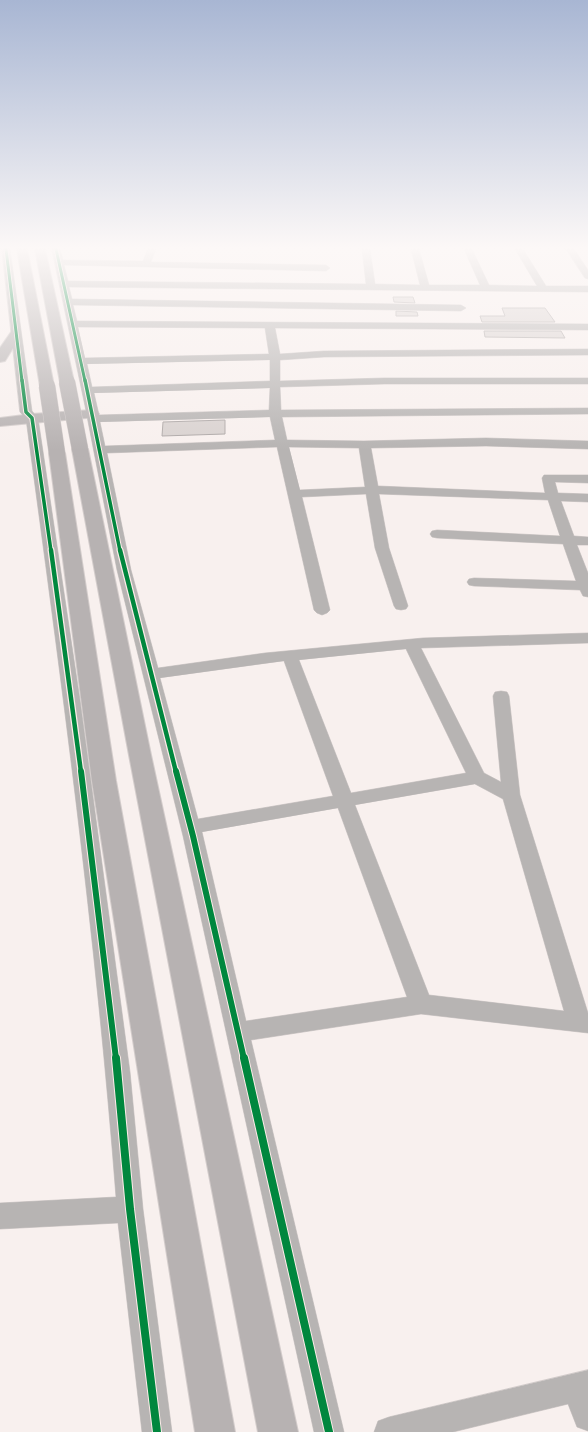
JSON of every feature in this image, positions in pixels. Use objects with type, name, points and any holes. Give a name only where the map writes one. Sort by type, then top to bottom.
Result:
[{"type":"highway","points":[[34,316],[47,386],[79,451],[104,782],[215,1432]]},
{"type":"highway","points":[[54,316],[140,755],[278,1432]]},
{"type":"highway","points":[[0,358],[15,335]]},
{"type":"highway","points":[[0,422],[29,415],[91,407]]},
{"type":"highway","points":[[0,415],[29,415]]},
{"type":"street","points":[[15,316],[15,335],[29,415],[75,724],[118,1072],[130,1209],[157,1432]]},
{"type":"street","points":[[71,316],[91,407],[79,451],[124,570],[191,827],[328,1432]]},
{"type":"street","points":[[73,324],[270,326],[322,330],[588,327]]},
{"type":"street","points":[[270,326],[276,357],[275,413],[322,610]]},
{"type":"street","points":[[81,361],[276,357],[324,350],[588,352]]},
{"type":"street","points":[[91,407],[275,384],[384,381],[588,381]]},
{"type":"street","points":[[91,407],[275,413],[484,410],[588,411]]},
{"type":"street","points":[[79,451],[281,443],[364,445],[486,442],[588,445]]},
{"type":"street","points":[[364,445],[382,548],[401,606]]},
{"type":"street","points":[[474,582],[587,589],[553,497],[548,478],[588,479]]},
{"type":"street","points":[[294,494],[372,490],[588,498]]},
{"type":"street","points":[[437,534],[588,541]]},
{"type":"street","points":[[151,674],[290,656],[411,644],[588,638]]},
{"type":"street","points":[[411,644],[477,777],[511,795]]},
{"type":"street","points":[[290,656],[421,1004]]},
{"type":"street","points":[[237,1032],[421,1004],[584,1023],[511,795],[501,696]]},
{"type":"street","points":[[191,827],[477,777]]},
{"type":"street","points":[[0,1216],[130,1209]]},
{"type":"street","points":[[389,1432],[582,1386],[588,1416]]},
{"type":"building","points":[[480,316],[551,316],[555,322],[482,322]]},
{"type":"building","points":[[484,331],[561,331],[565,338],[485,337]]},
{"type":"building","points":[[225,420],[225,434],[162,436],[163,422]]},
{"type":"cycle path","points":[[14,316],[26,412],[32,418],[72,700],[118,1072],[130,1209],[157,1432]]},
{"type":"cycle path","points":[[71,316],[91,406],[124,570],[193,836],[329,1432]]}]
